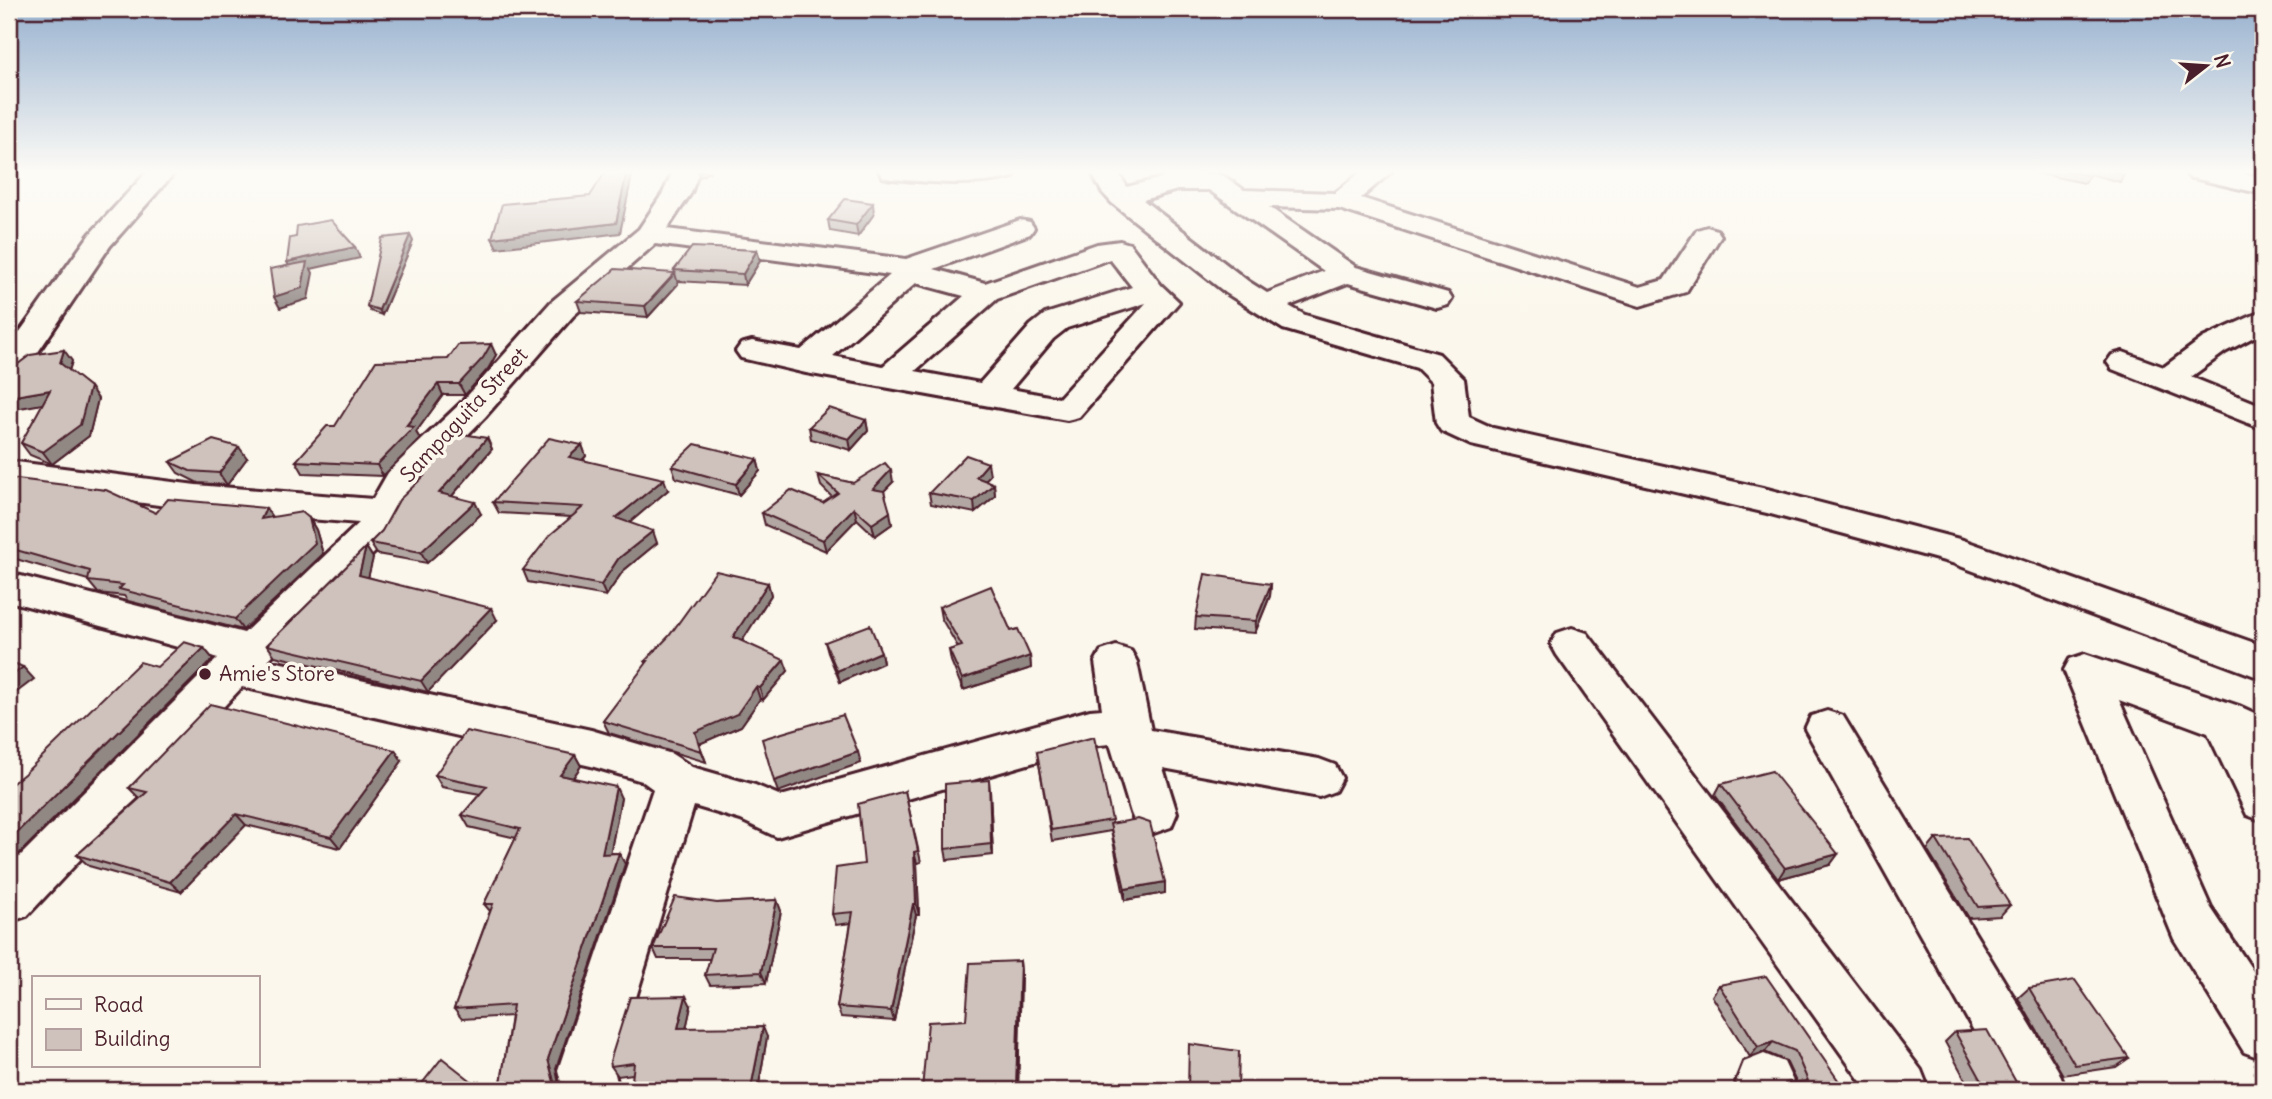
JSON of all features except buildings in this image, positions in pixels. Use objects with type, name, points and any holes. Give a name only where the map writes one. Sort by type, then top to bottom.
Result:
[{"type":"street","points":[[9,370],[100,240],[116,222]]},
{"type":"street","name":"Sampaguita Street","points":[[9,900],[242,660],[373,532],[401,479],[473,410],[562,309],[649,235],[657,222]]},
{"type":"street","points":[[1159,222],[1237,287],[1294,322],[1428,361],[1447,379],[1453,423],[1483,437],[1767,501],[1964,553],[2263,663]]},
{"type":"street","points":[[1273,222],[1346,273],[1437,299]]},
{"type":"street","points":[[1407,222],[1640,297],[1675,286],[1707,236]]},
{"type":"street","points":[[908,268],[1020,228]]},
{"type":"street","points":[[649,235],[908,268],[930,278],[986,293]]},
{"type":"street","points":[[752,351],[806,363],[1067,410],[1164,302],[1150,291],[1120,250],[1107,250],[986,293],[889,377]]},
{"type":"street","points":[[806,363],[905,278],[908,268]]},
{"type":"street","points":[[1265,304],[1346,273]]},
{"type":"street","points":[[988,395],[1042,332],[1056,321],[1150,291]]},
{"type":"street","points":[[2167,380],[2214,345],[2263,320]]},
{"type":"street","points":[[2123,362],[2263,418]]},
{"type":"street","points":[[9,473],[143,492],[298,509],[384,512]]},
{"type":"street","points":[[13,592],[242,660],[591,748],[656,767],[678,782],[755,805],[777,817],[1090,728],[1319,778]]},
{"type":"street","points":[[1572,644],[1901,1090]]},
{"type":"street","points":[[1116,662],[1131,735],[1154,813]]},
{"type":"street","points":[[2263,801],[2243,726],[2085,670],[2192,923],[2263,1032]]},
{"type":"street","points":[[1827,729],[2038,1090]]},
{"type":"street","points":[[591,1090],[586,1070],[678,782]]},
{"type":"place","name":"Amie's Store","points":[[205,674]]}]
